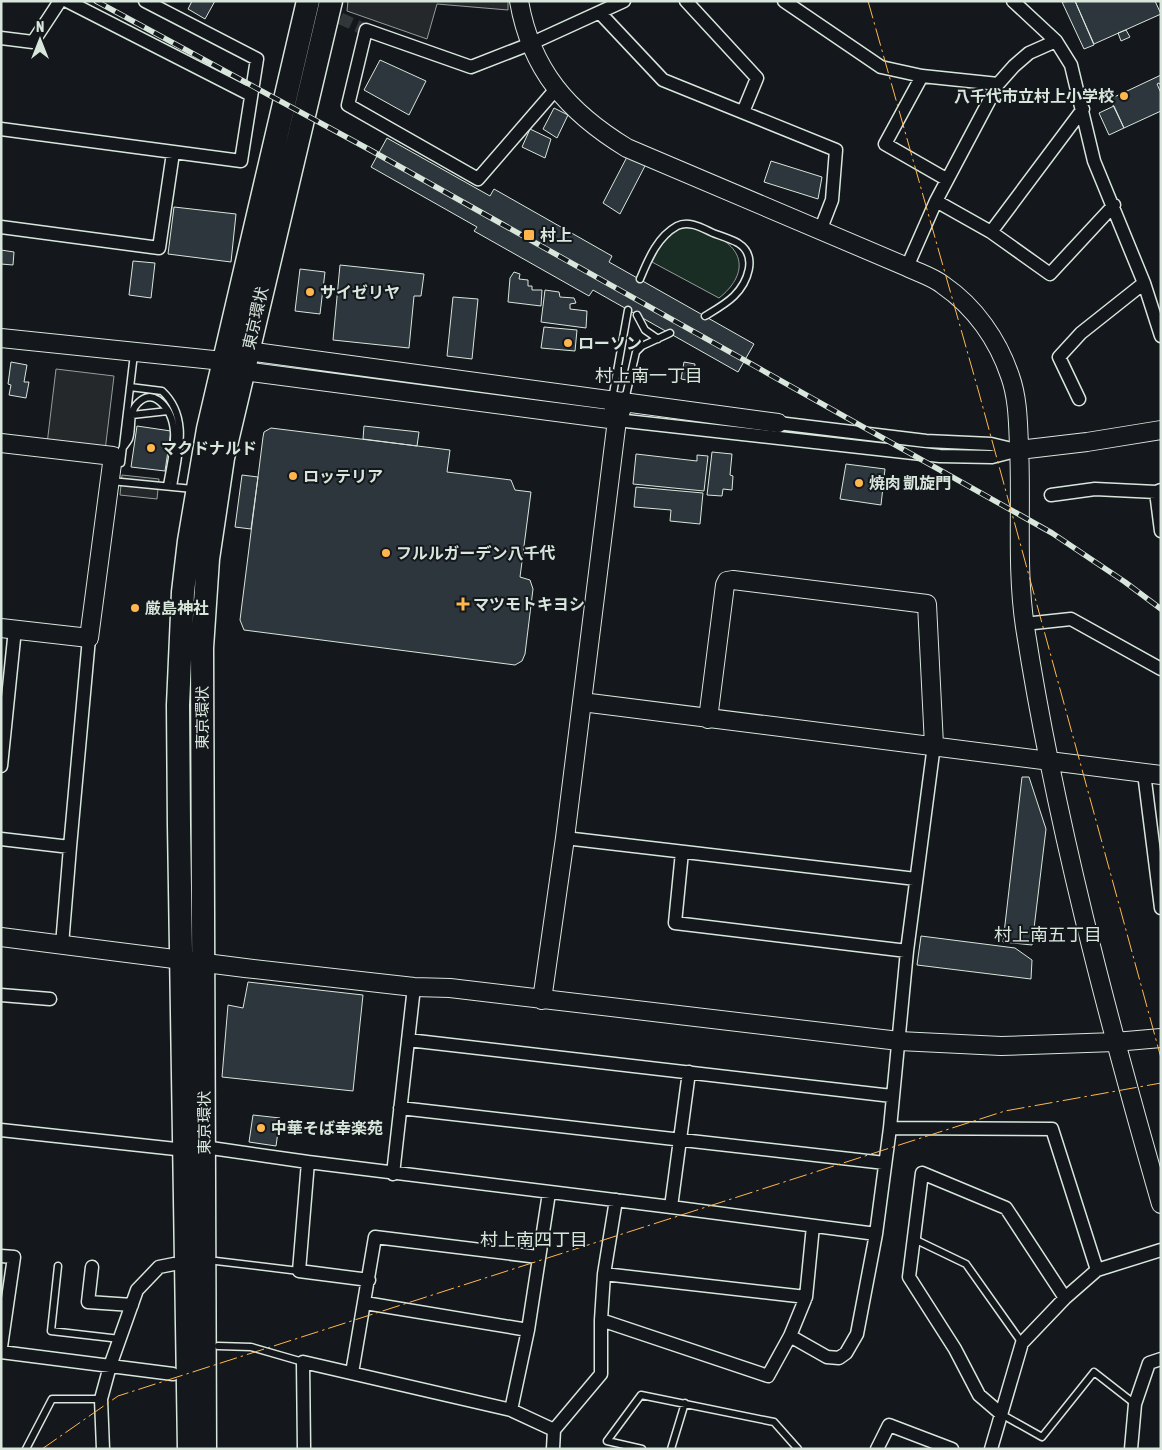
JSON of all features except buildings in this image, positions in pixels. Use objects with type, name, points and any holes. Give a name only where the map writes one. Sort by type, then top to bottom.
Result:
[{"type":"highway","name":"東京環状","points":[[205,1449],[195,1157],[181,960],[179,646],[183,592],[197,490],[223,362],[308,1]]},
{"type":"highway","name":"東京環状","points":[[189,1449],[195,1157],[204,963],[202,648],[208,559],[223,458],[331,1]]},
{"type":"highway","points":[[195,1157],[214,1233],[219,1449]]},
{"type":"highway","points":[[174,1449],[174,1226],[195,1157]]},
{"type":"street","points":[[1,38],[34,42],[60,1]]},
{"type":"street","points":[[67,1],[251,95]]},
{"type":"street","points":[[1,129],[241,161],[257,59],[145,1]]},
{"type":"street","points":[[519,1],[530,44],[556,89],[595,129],[627,148],[907,267],[942,284],[976,312],[1000,350],[1012,379],[1017,412],[1019,450],[1019,565],[1024,624],[1050,762],[1115,1042],[1161,1204]]},
{"type":"street","points":[[556,89],[478,179],[348,105],[366,30],[471,66],[530,44],[624,1]]},
{"type":"street","points":[[686,1],[757,78],[742,112]]},
{"type":"street","points":[[784,1],[881,67],[922,76],[998,84]]},
{"type":"street","points":[[1013,1],[1056,40],[1071,64],[1094,161],[1114,205],[1144,283],[1161,336]]},
{"type":"street","points":[[600,13],[663,80],[836,150],[832,200],[820,231]]},
{"type":"street","points":[[907,267],[946,179],[998,84],[1029,53],[1056,40]]},
{"type":"street","points":[[922,76],[885,144],[946,179]]},
{"type":"street","points":[[991,232],[1083,109]]},
{"type":"street","points":[[1,227],[159,248],[173,153]]},
{"type":"street","points":[[936,200],[991,232],[1050,274],[1114,205]]},
{"type":"street","points":[[1079,399],[1058,357],[1081,333],[1144,283]]},
{"type":"street","points":[[1,338],[223,362],[245,361],[618,401],[926,441],[991,444],[1019,450]]},
{"type":"street","points":[[245,361],[616,420],[940,456],[992,457],[1019,450],[1087,442],[1161,430]]},
{"type":"street","points":[[542,1000],[565,838],[618,401]]},
{"type":"street","points":[[1,443],[113,456],[114,481],[89,638],[62,945]]},
{"type":"street","points":[[1051,495],[1094,489],[1158,491],[1161,531]]},
{"type":"street","points":[[708,719],[725,585],[728,581],[733,580],[927,604],[934,745],[907,951],[890,1128],[876,1234],[857,1334],[846,1353],[839,1358],[827,1357],[790,1336]]},
{"type":"street","points":[[1024,624],[1071,619],[1161,669]]},
{"type":"street","points":[[1,766],[8,629],[89,638]]},
{"type":"street","points":[[582,702],[1152,774],[1161,908]]},
{"type":"street","points":[[565,838],[916,879]]},
{"type":"street","points":[[1,840],[70,847]]},
{"type":"street","points":[[682,852],[675,923],[907,951]]},
{"type":"street","points":[[1,937],[204,963],[414,987],[450,988],[898,1042],[1001,1046],[1115,1042],[1161,1038]]},
{"type":"street","points":[[392,1174],[414,987]]},
{"type":"street","points":[[1,996],[50,999]]},
{"type":"street","points":[[408,1040],[892,1096]]},
{"type":"street","points":[[671,1207],[690,1072]]},
{"type":"street","points":[[400,1108],[885,1163]]},
{"type":"street","points":[[890,1128],[1052,1129],[1097,1270]]},
{"type":"street","points":[[1,1130],[195,1157],[308,1162],[876,1234]]},
{"type":"street","points":[[308,1162],[299,1271],[369,1280]]},
{"type":"street","points":[[1000,1413],[979,1395],[955,1349],[909,1277],[922,1173],[1006,1208],[1065,1298]]},
{"type":"street","points":[[511,1410],[528,1330],[549,1193]]},
{"type":"street","points":[[553,1449],[554,1430],[601,1374],[601,1320],[604,1274],[616,1200]]},
{"type":"street","points":[[601,1320],[768,1376],[790,1336],[806,1297],[814,1226]]},
{"type":"street","points":[[352,1373],[376,1237],[538,1257]]},
{"type":"street","points":[[991,1449],[1022,1343],[1065,1298],[1097,1270],[1161,1250]]},
{"type":"street","points":[[1,1256],[14,1257],[1,1347]]},
{"type":"street","points":[[103,1449],[101,1399],[110,1366],[137,1290],[159,1267],[174,1264]]},
{"type":"street","points":[[92,1267],[88,1302],[132,1305]]},
{"type":"street","points":[[604,1274],[806,1297]]},
{"type":"street","points":[[365,1303],[528,1330]]},
{"type":"street","points":[[1,1352],[173,1374]]},
{"type":"street","points":[[1131,1449],[1135,1404],[1149,1363],[1161,1358]]},
{"type":"street","points":[[304,1449],[303,1362],[511,1410],[554,1430]]},
{"type":"street","points":[[876,1449],[889,1425],[952,1449]]},
{"type":"lane","points":[[640,279],[650,254],[669,231],[678,225],[690,224],[739,244],[747,252],[750,263],[745,282],[733,298],[705,316]]},
{"type":"lane","points":[[618,401],[628,310]]},
{"type":"lane","points":[[637,315],[645,330],[658,339]]},
{"type":"lane","points":[[618,401],[636,352],[642,346],[670,334]]},
{"type":"lane","points":[[134,353],[122,449],[114,481],[197,490]]},
{"type":"lane","points":[[130,387],[162,391],[176,410],[181,435],[170,486]]},
{"type":"lane","points":[[122,449],[129,439],[132,415],[137,404],[144,398],[154,397],[165,405],[175,431],[170,486]]},
{"type":"lane","points":[[132,415],[168,411]]},
{"type":"lane","points":[[914,1239],[966,1264],[1022,1343]]},
{"type":"lane","points":[[216,1261],[299,1271]]},
{"type":"lane","points":[[58,1266],[51,1331],[120,1339]]},
{"type":"lane","points":[[218,1346],[251,1347],[303,1362]]},
{"type":"lane","points":[[1000,1413],[1042,1437],[1094,1372],[1135,1404]]},
{"type":"lane","points":[[642,1449],[607,1441],[641,1395],[774,1422],[798,1449]]},
{"type":"lane","points":[[26,1449],[52,1399],[101,1399]]},
{"type":"lane","points":[[672,1449],[685,1403]]},
{"type":"green space","points":[[681,227],[692,228],[711,234],[723,240],[737,254],[739,263],[735,280],[719,298],[652,262],[665,237]]},
{"type":"shaded area","points":[[348,1],[508,1],[508,10],[437,4],[427,39],[347,11]]},
{"type":"shaded area","points":[[56,369],[114,376],[105,451],[47,444]]},
{"type":"shaded area","points":[[122,475],[159,479],[157,499],[120,495]]},
{"type":"tunnel","points":[[324,11],[366,30]]},
{"type":"railway","points":[[96,1],[372,151],[1052,533],[1125,582],[1161,609]]},
{"type":"power","points":[[868,1],[979,393],[1161,1058]]},
{"type":"power","points":[[42,1449],[118,1396],[1005,1111],[1161,1083]]},
{"type":"place","name":"八千代市立村上小学校","points":[[1124,96]]},
{"type":"place","name":"村上","points":[[529,235]]},
{"type":"place","name":"サイゼリヤ","points":[[310,292]]},
{"type":"place","name":"ローソン","points":[[568,343]]},
{"type":"place","name":"マクドナルド","points":[[151,448]]},
{"type":"place","name":"ロッテリア","points":[[293,476]]},
{"type":"place","name":"焼肉 凱旋門","points":[[859,483]]},
{"type":"place","name":"フルルガーデン八千代","points":[[386,553]]},
{"type":"place","name":"マツモトキヨシ","points":[[463,604]]},
{"type":"place","name":"厳島神社","points":[[135,608]]},
{"type":"place","name":"中華そば幸楽苑","points":[[261,1128]]},
{"type":"district","name":"村上南一丁目","points":[[649,376]]},
{"type":"district","name":"村上南五丁目","points":[[1048,935]]},
{"type":"district","name":"村上南四丁目","points":[[534,1240]]}]
